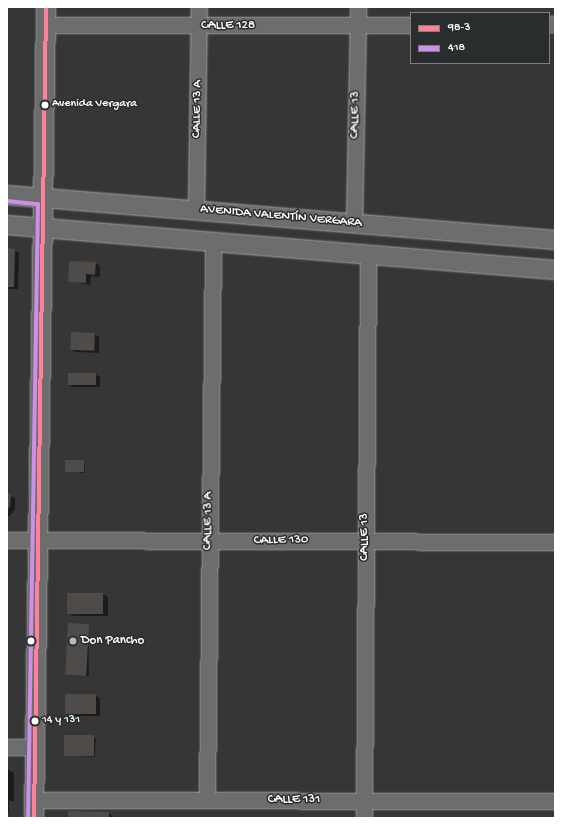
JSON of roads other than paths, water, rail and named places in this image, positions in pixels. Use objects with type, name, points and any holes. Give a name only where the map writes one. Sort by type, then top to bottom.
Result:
[{"type":"main road","points":[[34,809],[36,540],[42,228],[44,198],[46,7]]},
{"type":"main road","name":"AVENIDA VALENTÍN VERGARA","points":[[7,194],[555,240]]},
{"type":"main road","points":[[7,225],[368,256],[555,270]]},
{"type":"street","name":"CALLE 13 A","points":[[196,210],[199,7]]},
{"type":"street","name":"CALLE 13","points":[[354,224],[358,7]]},
{"type":"street","name":"CALLE 128","points":[[46,25],[410,25]]},
{"type":"street","name":"CALLE 13 A","points":[[207,800],[208,542],[213,243]]},
{"type":"street","name":"CALLE 13","points":[[364,818],[364,540],[368,256]]},
{"type":"street","name":"CALLE 130","points":[[7,540],[208,542],[364,540],[555,542]]},
{"type":"street","points":[[7,746],[35,747]]},
{"type":"street","name":"CALLE 131","points":[[34,809],[207,800],[555,801]]},
{"type":"place","name":"Avenida Vergara","points":[[45,105]]},
{"type":"place","name":"Don Pancho","points":[[73,641]]},
{"type":"place","name":"14 y 131","points":[[35,721]]}]
